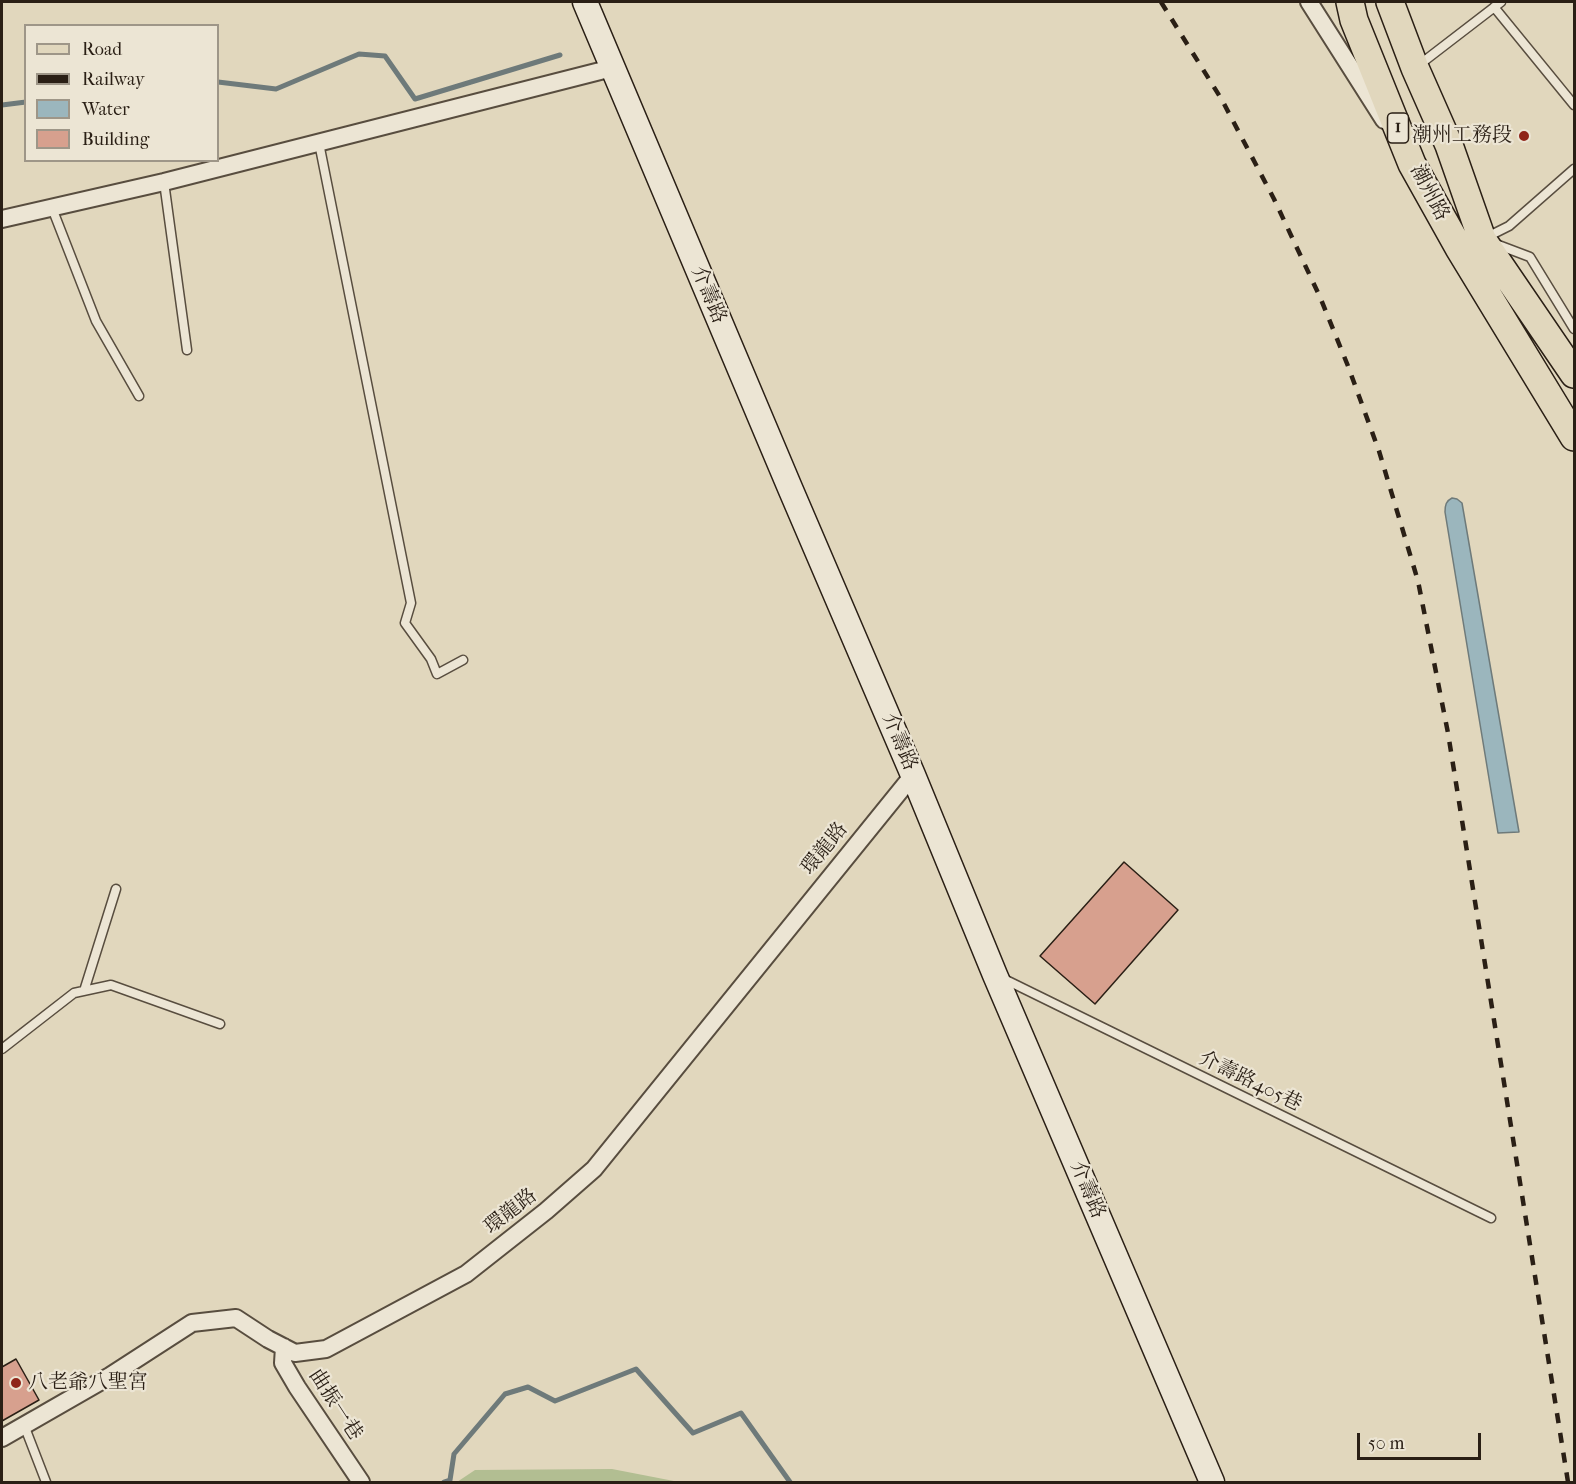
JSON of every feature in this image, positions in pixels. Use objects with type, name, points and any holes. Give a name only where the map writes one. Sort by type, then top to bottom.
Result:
[{"type":"main road","name":"介壽路","points":[[585,2],[785,478],[913,775],[995,975],[1212,1482]]},
{"type":"main road","name":"潮州路","points":[[1350,2],[1354,20],[1412,164],[1471,244]]},
{"type":"main road","name":"潮州路","points":[[1390,2],[1415,68],[1449,145],[1471,244]]},
{"type":"main road","points":[[1471,244],[1575,374]]},
{"type":"main road","points":[[1471,244],[1571,439]]},
{"type":"street","points":[[1309,2],[1412,164]]},
{"type":"street","points":[[2,219],[165,182],[612,68]]},
{"type":"street","name":"環龍路","points":[[2,1438],[110,1376],[192,1323],[236,1318],[295,1353],[326,1349],[466,1274],[546,1211],[594,1169],[913,775]]},
{"type":"street","name":"曲振一巷","points":[[284,1347],[283,1363],[360,1482]]},
{"type":"lane","points":[[1415,68],[1498,4],[1575,105]]},
{"type":"lane","points":[[319,143],[411,603],[405,623],[431,659],[437,674],[463,660]]},
{"type":"lane","points":[[1471,244],[1509,226],[1575,169]]},
{"type":"lane","points":[[165,182],[187,350]]},
{"type":"lane","points":[[52,208],[96,321],[139,396]]},
{"type":"lane","points":[[1471,244],[1472,287]]},
{"type":"lane","points":[[1471,244],[1530,257],[1575,329]]},
{"type":"lane","points":[[1519,364],[1571,439]]},
{"type":"lane","points":[[84,991],[116,889]]},
{"type":"lane","name":"介壽路405巷","points":[[995,975],[1491,1218]]},
{"type":"lane","points":[[2,1049],[74,993],[111,985],[220,1024]]},
{"type":"lane","points":[[24,1425],[46,1482]]},
{"type":"green space","points":[[612,1469],[679,1482],[457,1482],[475,1470]]},
{"type":"water","points":[[1452,498],[1462,503],[1519,832],[1498,833],[1445,512],[1446,503]]},
{"type":"building","points":[[1124,862],[1178,910],[1095,1004],[1040,956]]},
{"type":"building","name":"八老爺八聖宮","points":[[16,1359],[39,1400],[2,1421],[2,1367]]},
{"type":"waterway","points":[[219,82],[276,89],[359,54],[385,56],[415,99],[560,55]]},
{"type":"waterway","points":[[2,105],[24,102]]},
{"type":"waterway","points":[[444,1482],[450,1480],[454,1454],[505,1394],[528,1387],[555,1401],[636,1369],[693,1433],[741,1413],[790,1482]]},
{"type":"railway","points":[[1161,2],[1222,100],[1274,199],[1320,297],[1379,451],[1418,581],[1448,733],[1568,1482]]},
{"type":"place","name":"潮州工務段","points":[[1524,136]]},
{"type":"place","name":"八老爺八聖宮","points":[[16,1383]]}]
